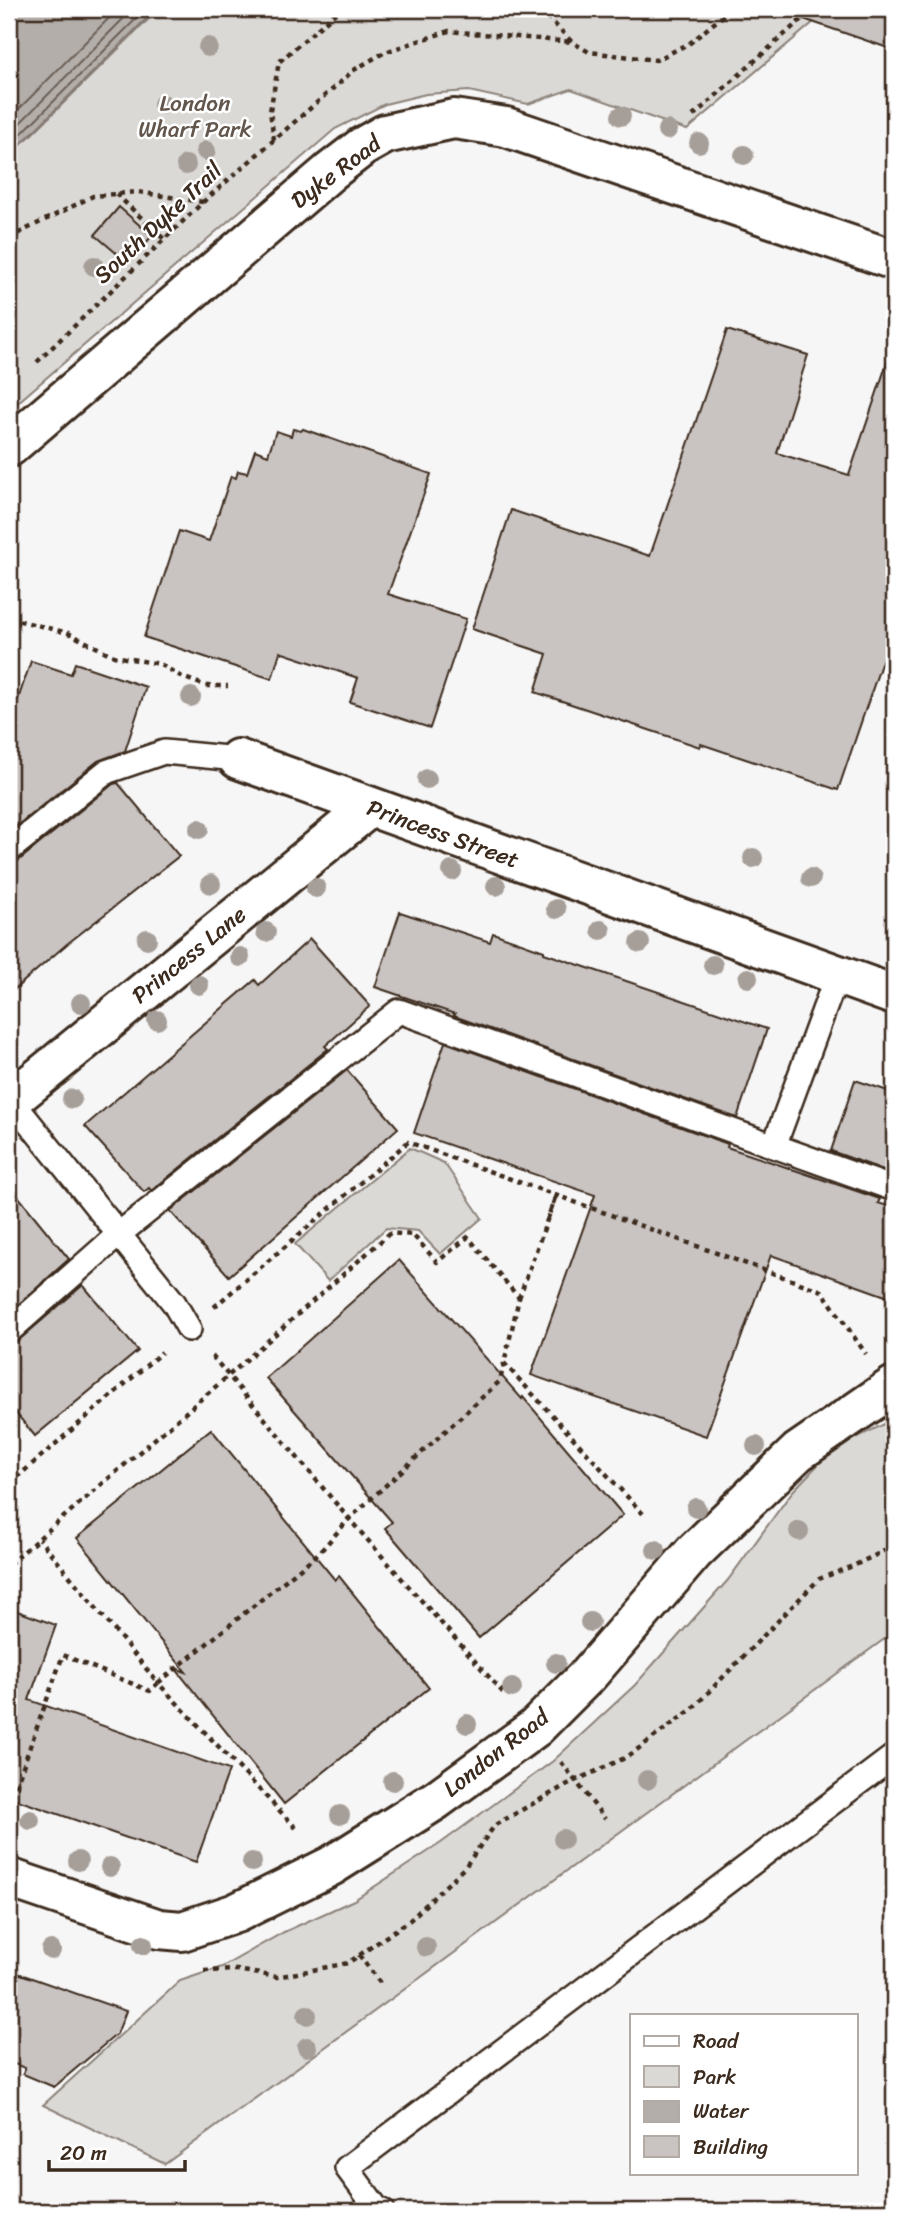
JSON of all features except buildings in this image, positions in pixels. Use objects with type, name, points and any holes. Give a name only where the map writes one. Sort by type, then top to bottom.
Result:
[{"type":"street","name":"Dyke Road","points":[[9,447],[331,171],[362,147],[385,134],[454,120],[506,127],[894,260]]},
{"type":"street","name":"Princess Street","points":[[238,759],[894,995]]},
{"type":"street","name":"Princess Lane","points":[[10,1101],[370,807]]},
{"type":"street","name":"London Road","points":[[9,1878],[159,1929],[182,1931],[236,1913],[331,1866],[436,1800],[535,1728],[588,1675],[703,1542],[798,1452],[893,1387]]},
{"type":"lane","name":"Princess Street","points":[[9,850],[106,772],[164,752],[238,759]]},
{"type":"lane","points":[[774,1146],[837,975]]},
{"type":"lane","points":[[9,1331],[119,1234],[399,1011],[894,1189]]},
{"type":"lane","points":[[10,1101],[174,1303],[189,1329]]},
{"type":"lane","points":[[382,2211],[377,2210],[347,2168],[894,1756]]},
{"type":"path","points":[[274,141],[270,111],[279,62],[340,9]]},
{"type":"path","points":[[540,9],[572,42],[589,52],[656,60],[690,43],[731,9]]},
{"type":"path","points":[[693,116],[813,9]]},
{"type":"path","name":"South Dyke Trail","points":[[28,371],[203,202],[354,70],[385,52],[449,31],[572,42]]},
{"type":"path","points":[[9,238],[93,196],[138,192],[203,202]]},
{"type":"path","points":[[116,194],[164,239]]},
{"type":"path","points":[[9,618],[68,633],[114,656],[160,664],[205,686],[228,686]]},
{"type":"path","points":[[9,1484],[408,1142],[821,1291],[893,1387]]},
{"type":"path","points":[[548,1218],[556,1195]]},
{"type":"path","points":[[9,1805],[63,1655],[150,1691],[319,1553],[349,1519],[500,1381],[519,1298],[556,1195]]},
{"type":"path","points":[[9,1564],[390,1233],[413,1235],[437,1262],[468,1237],[519,1298]]},
{"type":"path","points":[[189,1329],[349,1519],[535,1728],[605,1819]]},
{"type":"path","points":[[504,1363],[645,1516]]},
{"type":"path","points":[[39,1539],[158,1683],[297,1829]]},
{"type":"path","points":[[202,1971],[237,1970],[276,1977],[348,1963],[410,1920],[465,1867],[495,1825],[627,1757],[691,1710],[819,1578],[853,1566],[894,1546]]},
{"type":"path","points":[[359,1955],[380,1983]]},
{"type":"green space","name":"London Wharf Park","points":[[9,9],[156,9],[25,141],[159,9],[829,9],[687,130],[571,89],[528,104],[469,91],[426,94],[385,104],[335,129],[9,410]]},
{"type":"green space","points":[[410,1148],[444,1163],[482,1218],[440,1254],[418,1231],[386,1228],[328,1281],[295,1244]]},
{"type":"green space","points":[[894,1419],[894,1632],[165,2164],[43,2105],[180,1981],[222,1967],[284,1932],[354,1900],[441,1843],[553,1761],[635,1685],[728,1580],[792,1492],[832,1450]]},
{"type":"water","points":[[9,9],[156,9],[9,156]]}]
